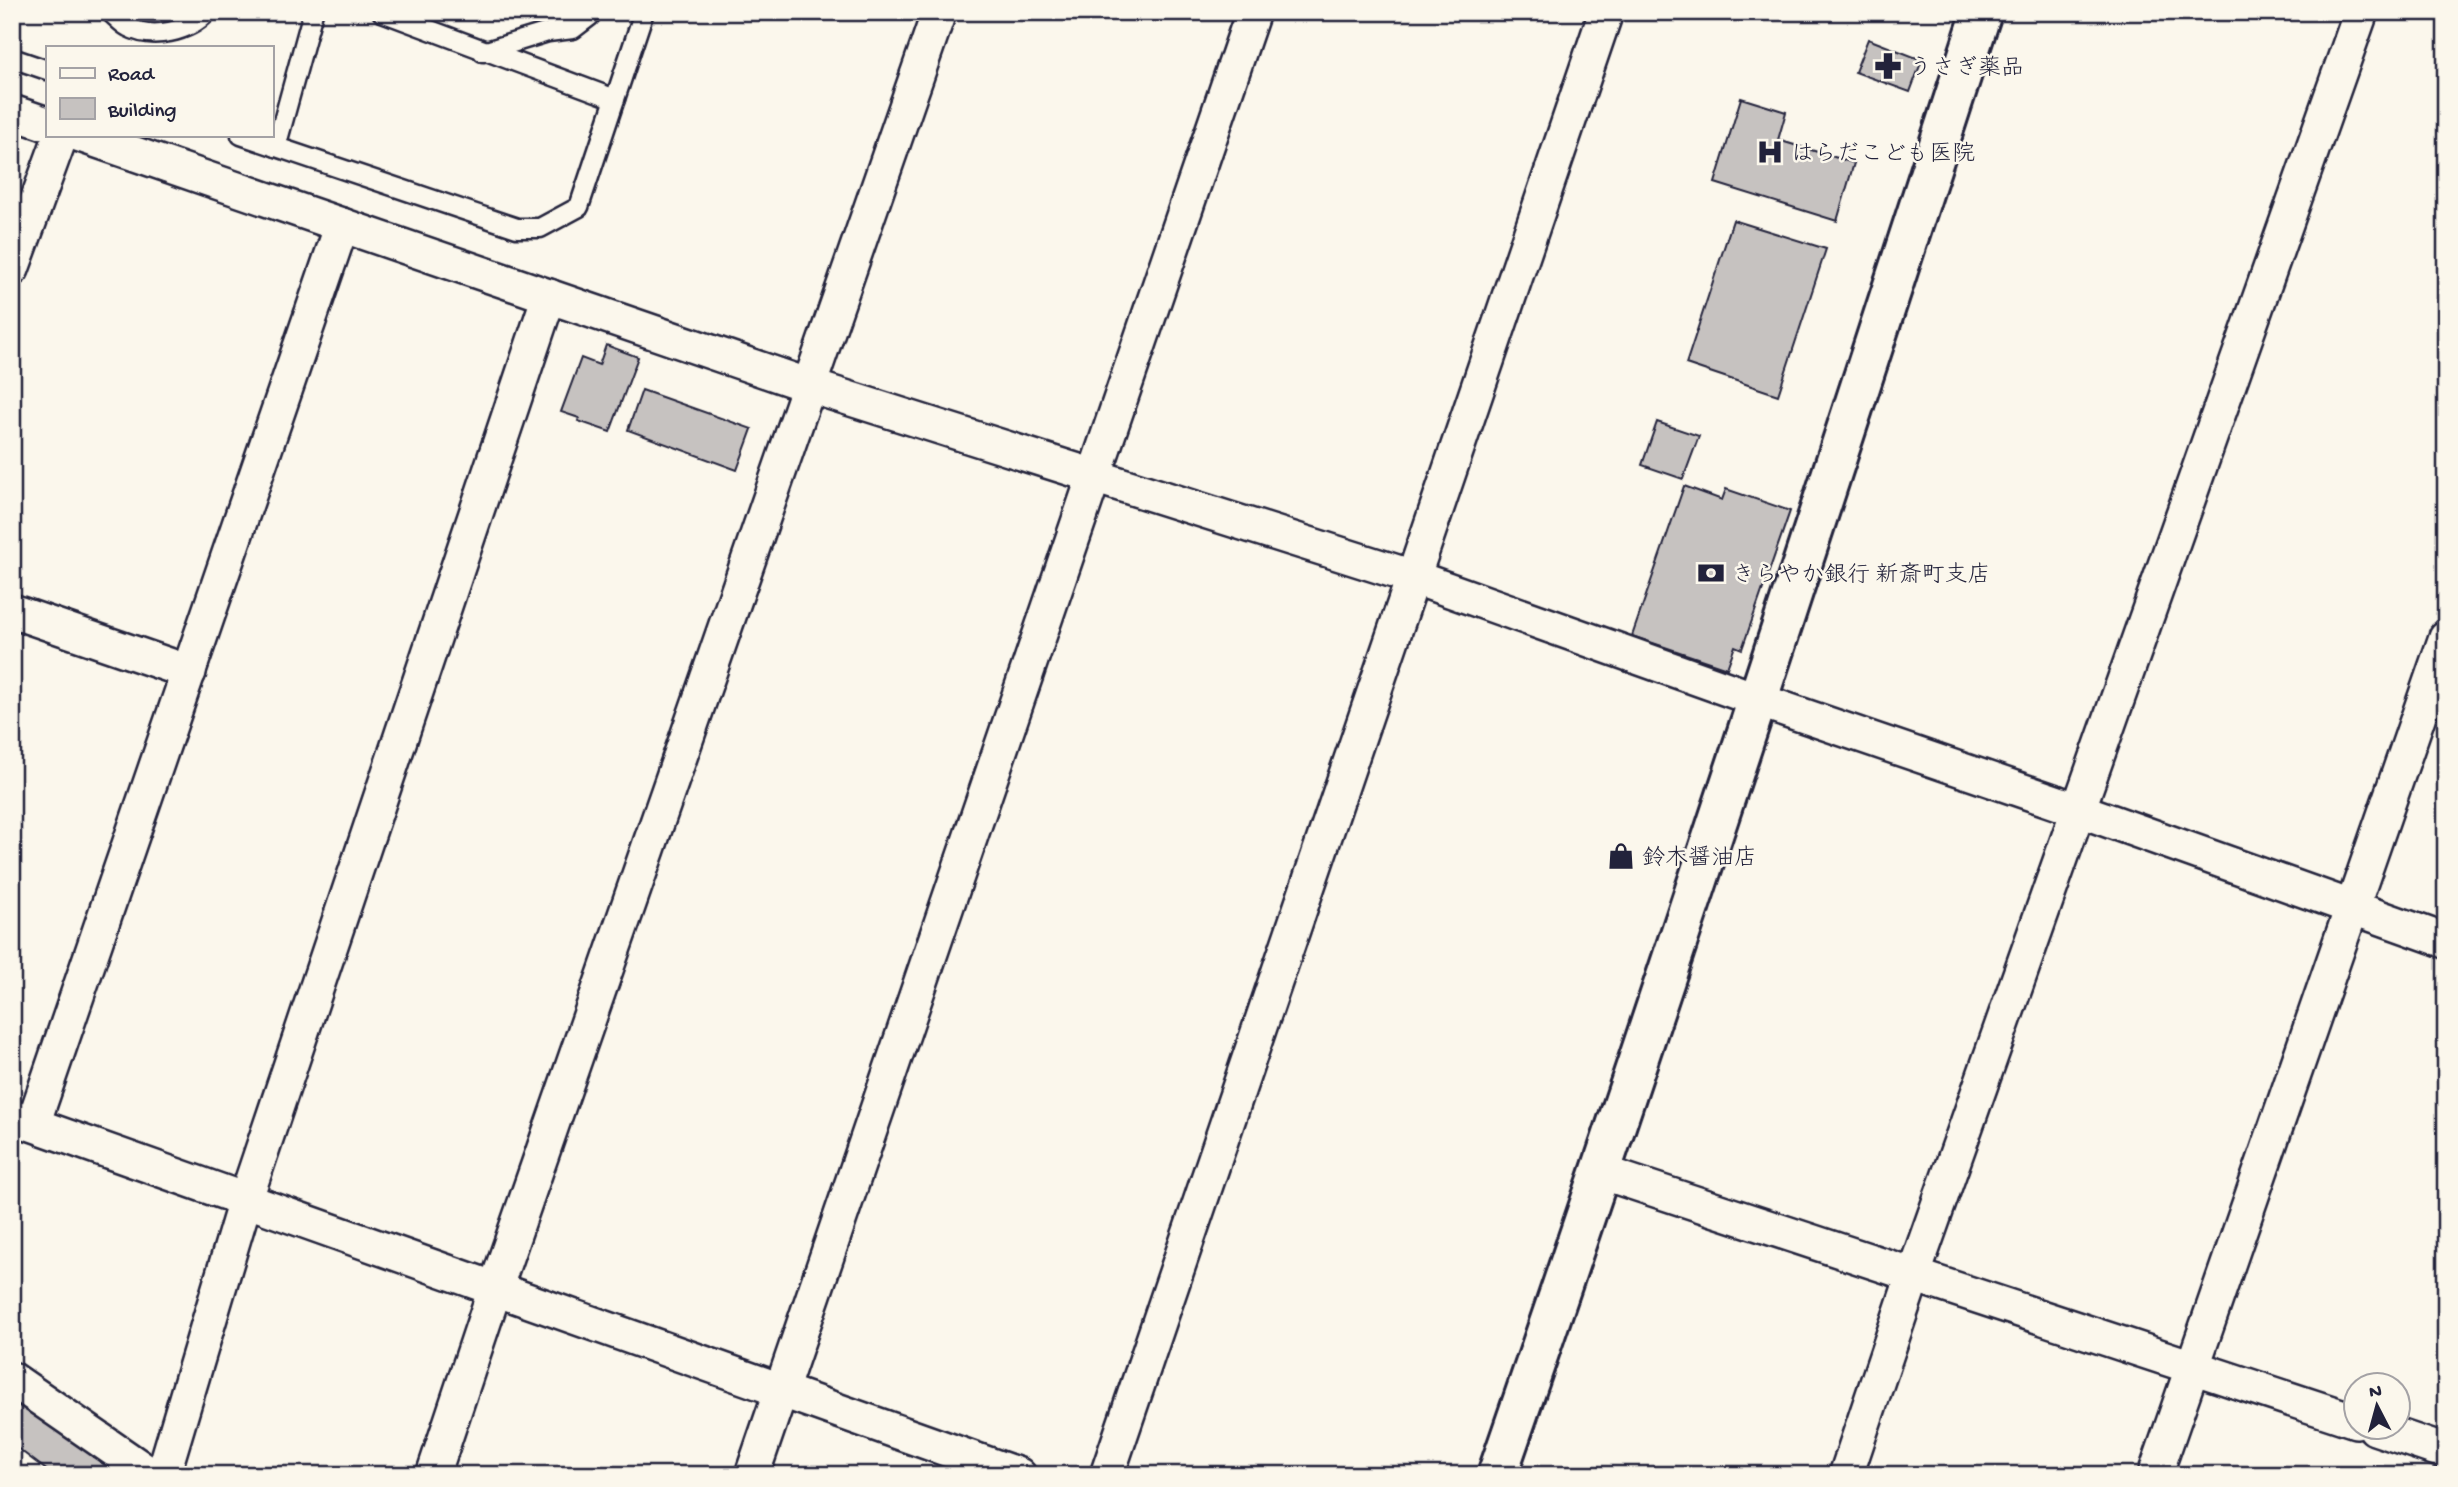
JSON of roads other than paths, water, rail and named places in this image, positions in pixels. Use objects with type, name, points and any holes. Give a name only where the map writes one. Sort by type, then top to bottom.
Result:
[{"type":"street","points":[[433,1475],[495,1289],[939,12]]},
{"type":"street","points":[[752,1475],[1253,12]]},
{"type":"street","points":[[1107,1475],[1606,12]]},
{"type":"street","points":[[1497,1475],[1758,700],[1982,12]]},
{"type":"street","points":[[1846,1475],[1913,1276],[2361,12]]},
{"type":"street","points":[[12,112],[46,124]]},
{"type":"street","points":[[12,270],[61,136]]},
{"type":"street","points":[[83,136],[810,386],[1413,577],[2446,941]]},
{"type":"street","points":[[342,225],[189,673],[23,1121],[1018,1475]]},
{"type":"street","points":[[163,1475],[245,1200],[549,296]]},
{"type":"street","points":[[12,611],[189,673]]},
{"type":"street","points":[[2155,1475],[2446,637]]},
{"type":"street","points":[[1601,1172],[2342,1416]]},
{"type":"street","points":[[12,1379],[151,1475]]},
{"type":"street","points":[[2412,1440],[2446,1452]]},
{"type":"street","points":[[2442,1475],[2446,1464]]},
{"type":"lane","points":[[110,12],[127,27],[148,34],[173,32],[200,20],[207,12]]},
{"type":"lane","points":[[276,147],[313,12]]},
{"type":"lane","points":[[382,12],[483,52],[615,99]]},
{"type":"lane","points":[[483,52],[548,32],[573,29],[590,16],[591,12]]},
{"type":"lane","points":[[244,136],[517,228],[540,228],[579,207],[644,12]]},
{"type":"lane","points":[[12,58],[46,70]]},
{"type":"place","name":"うさぎ薬品","points":[[1888,66]]},
{"type":"place","name":"はらだこども医院","points":[[1770,152]]},
{"type":"place","name":"きらやか銀行 新斎町支店","points":[[1711,573]]},
{"type":"place","name":"鈴木醤油店","points":[[1621,856]]}]
